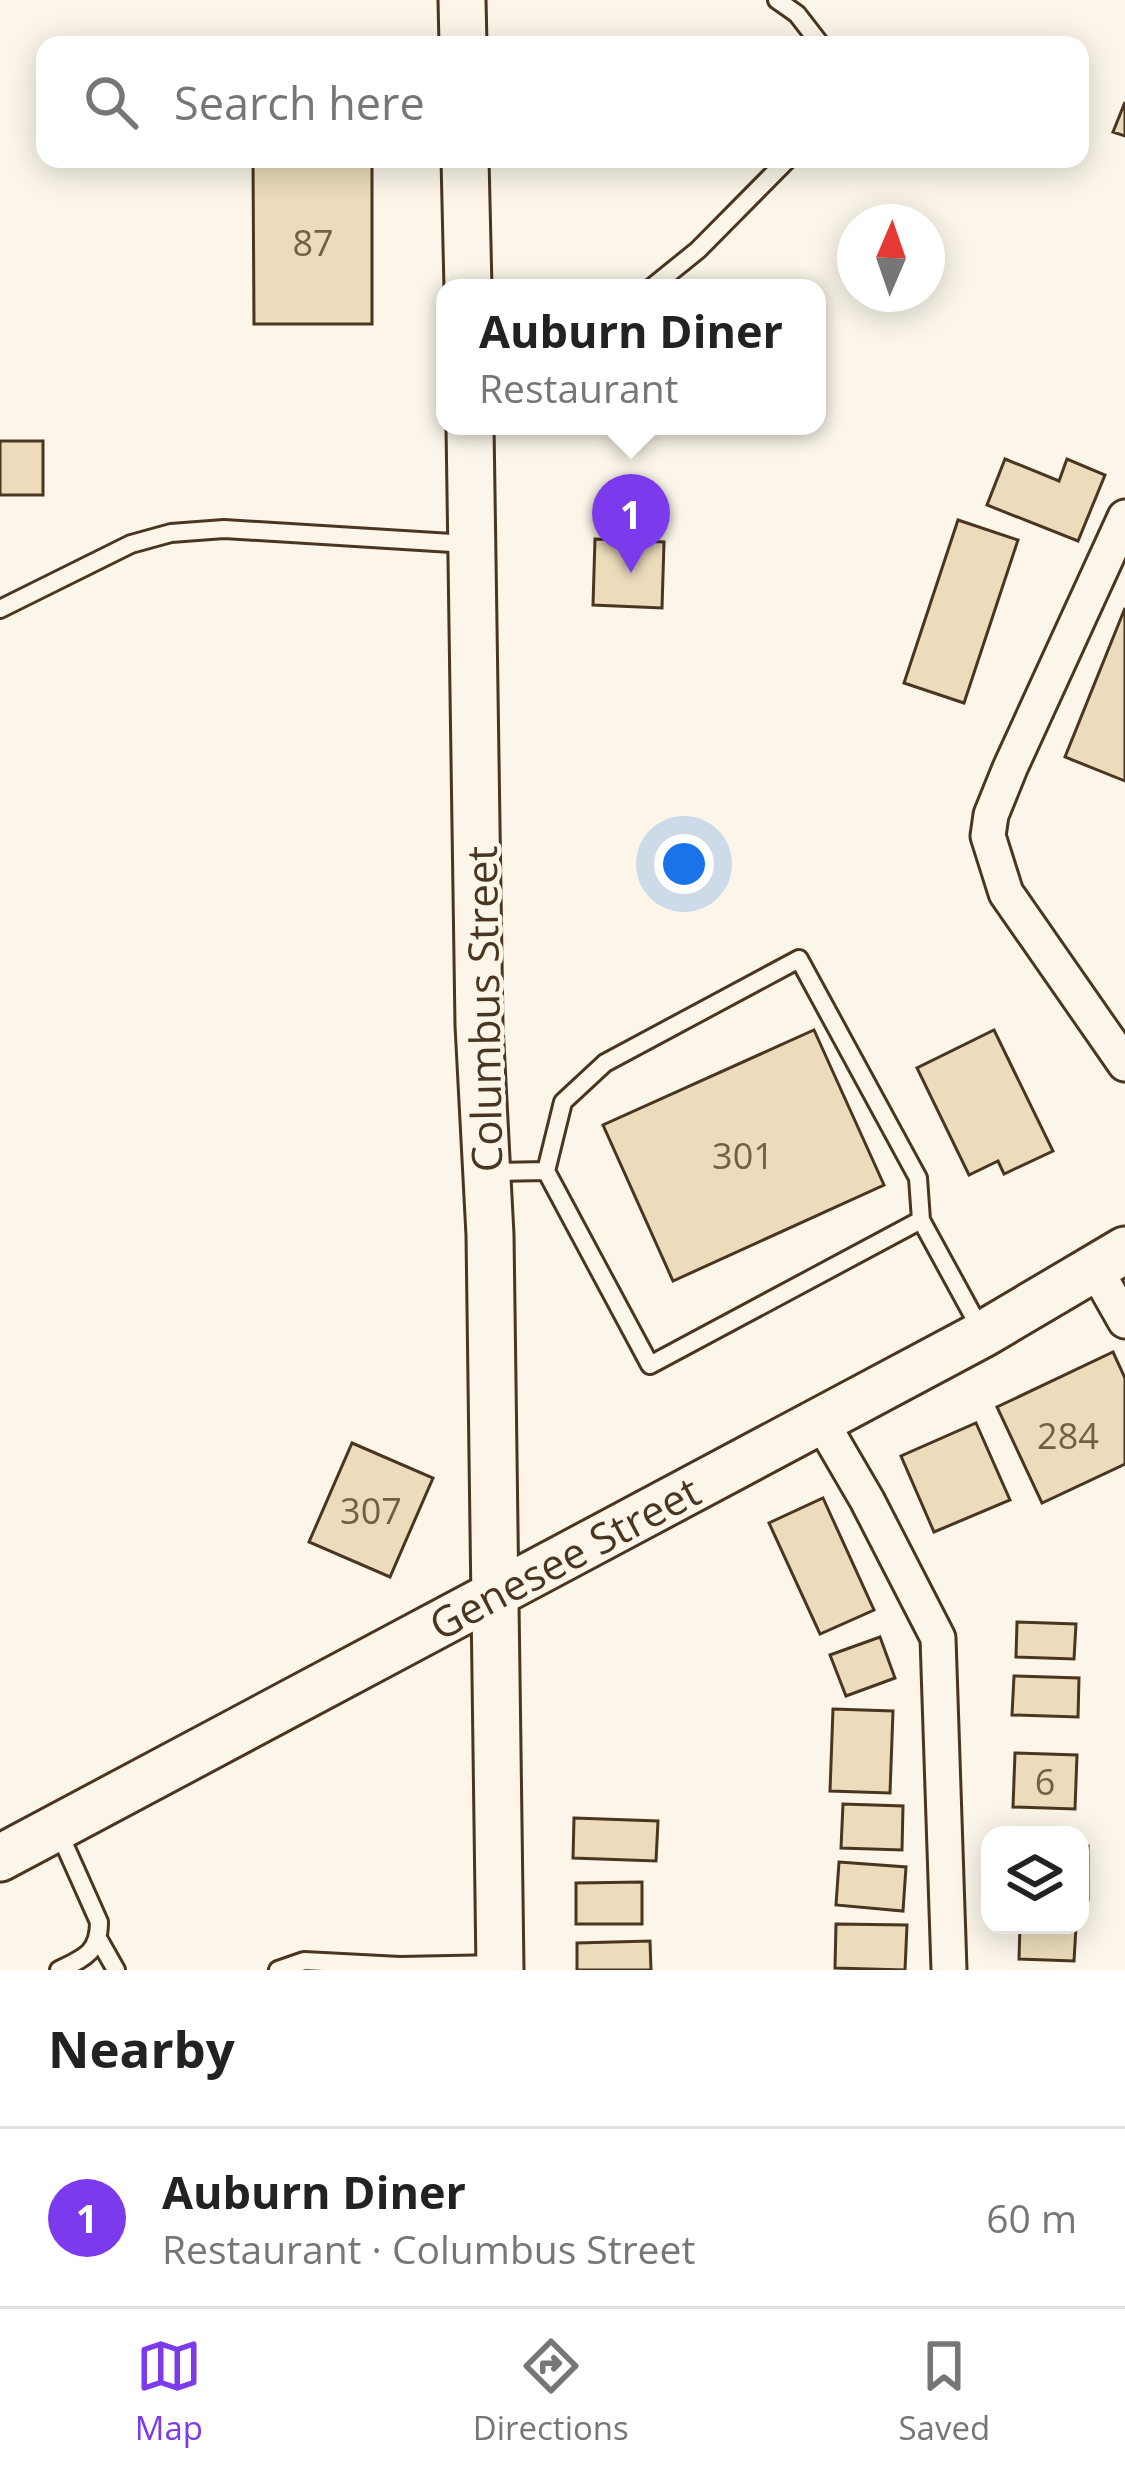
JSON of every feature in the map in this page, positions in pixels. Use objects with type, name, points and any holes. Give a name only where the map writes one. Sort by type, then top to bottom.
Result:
[{"type":"street","points":[[462,0],[463,36]]},
{"type":"street","points":[[465,168],[468,279]]},
{"type":"street","name":"Columbus Street","points":[[470,435],[479,1025],[497,1592],[494,1751],[500,1967]]},
{"type":"street","points":[[1125,517],[1010,767],[988,836],[1006,893],[1125,1064]]},
{"type":"street","points":[[1110,1259],[1125,1321]]},
{"type":"street","name":"Genesee Street","points":[[0,1858],[983,1334],[1110,1259]]},
{"type":"street","points":[[821,1420],[868,1500],[938,1639],[949,1970]]},
{"type":"lane","points":[[777,0],[797,14],[814,36]]},
{"type":"lane","points":[[662,279],[698,250],[779,168]]},
{"type":"lane","points":[[0,609],[131,544],[172,533],[224,529],[473,544]]},
{"type":"lane","points":[[921,1220],[650,1364],[546,1171],[563,1102],[605,1063],[800,959],[918,1178],[921,1220],[983,1334]]},
{"type":"lane","points":[[487,1172],[546,1171]]},
{"type":"lane","points":[[57,1828],[99,1922],[99,1940],[116,1970]]},
{"type":"lane","points":[[59,1970],[91,1954],[99,1940]]},
{"type":"lane","points":[[278,1970],[304,1961],[500,1967]]},
{"type":"building","points":[[1125,102],[1125,136],[1113,132]]},
{"type":"building","points":[[253,168],[372,168],[372,324],[254,324]]},
{"type":"building","points":[[0,441],[43,441],[43,495],[0,495]]},
{"type":"building","points":[[1005,459],[1059,481],[1067,459],[1105,475],[1078,541],[987,505]]},
{"type":"building","points":[[958,520],[1018,540],[964,703],[904,683]]},
{"type":"building","points":[[595,539],[664,542],[662,608],[593,605]]},
{"type":"building","points":[[1125,608],[1125,781],[1065,757]]},
{"type":"building","points":[[814,1030],[884,1185],[673,1281],[603,1125]]},
{"type":"building","points":[[994,1030],[1053,1151],[1004,1174],[998,1161],[969,1175],[917,1068]]},
{"type":"building","points":[[1113,1352],[1125,1378],[1125,1464],[1042,1503],[997,1407]]},
{"type":"building","points":[[976,1423],[1010,1500],[934,1532],[901,1456]]},
{"type":"building","points":[[352,1443],[433,1478],[390,1577],[309,1542]]},
{"type":"building","points":[[823,1498],[874,1610],[820,1634],[769,1523]]},
{"type":"building","points":[[1017,1622],[1076,1624],[1074,1659],[1016,1657]]},
{"type":"building","points":[[880,1637],[895,1678],[846,1696],[830,1655]]},
{"type":"building","points":[[1014,1676],[1079,1678],[1078,1717],[1012,1715]]},
{"type":"building","points":[[833,1709],[893,1711],[890,1793],[830,1791]]},
{"type":"building","points":[[1015,1753],[1077,1755],[1075,1809],[1013,1807]]},
{"type":"building","points":[[843,1804],[903,1806],[902,1850],[841,1848]]},
{"type":"building","points":[[574,1818],[658,1821],[656,1861],[573,1858]]},
{"type":"building","points":[[839,1862],[906,1867],[903,1911],[836,1905]]},
{"type":"building","points":[[642,1882],[642,1924],[576,1924],[576,1883]]},
{"type":"building","points":[[836,1924],[907,1925],[905,1970],[835,1968]]},
{"type":"building","points":[[1020,1934],[1076,1934],[1074,1961],[1019,1959]]},
{"type":"building","points":[[650,1941],[651,1970],[577,1970],[577,1943]]},
{"type":"place","name":"Auburn Diner","points":[[631,573]]}]
